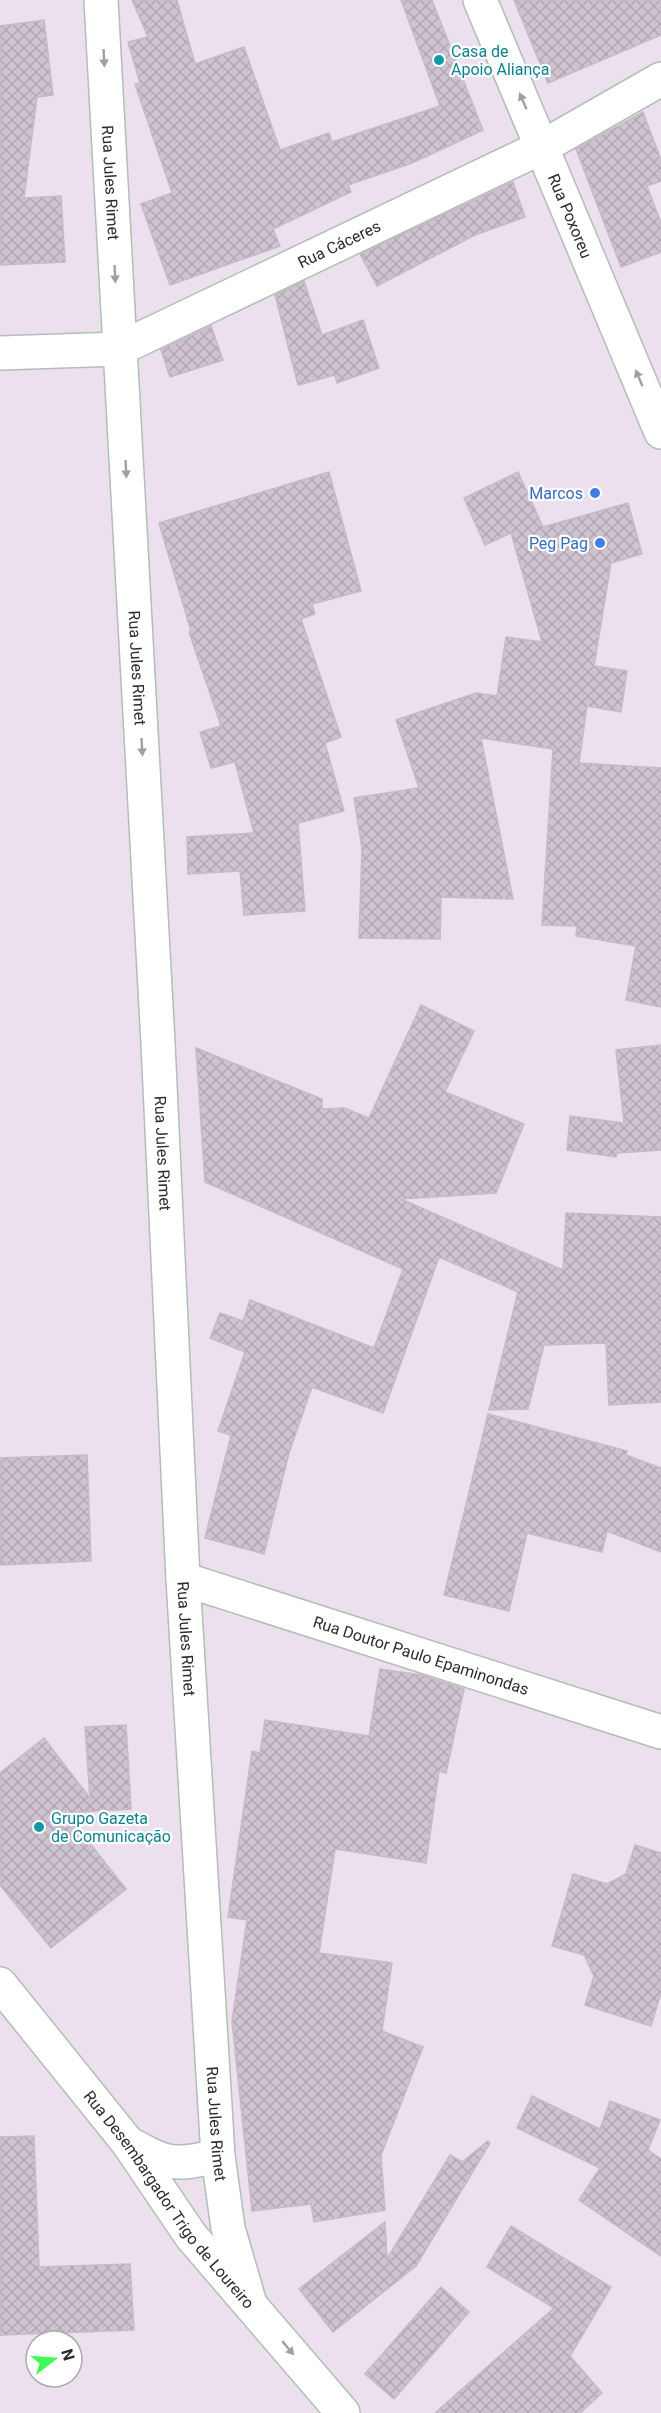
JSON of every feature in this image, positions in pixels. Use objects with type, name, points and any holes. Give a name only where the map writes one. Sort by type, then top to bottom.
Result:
[{"type":"street","name":"Rua Jules Rimet","points":[[100,0],[158,1042],[183,1579],[218,2156],[228,2228],[250,2304]]},
{"type":"street","name":"Rua Poxoreu","points":[[480,0],[661,432]]},
{"type":"street","name":"Rua Cáceres","points":[[0,353],[119,349],[542,147],[661,79]]},
{"type":"street","name":"Rua Doutor Paulo Epaminondas","points":[[183,1579],[661,1732]]},
{"type":"street","name":"Rua Desembargador Trigo de Loureiro","points":[[0,1984],[128,2143],[191,2236],[343,2413]]},
{"type":"street","points":[[128,2143],[160,2161],[185,2163],[218,2156]]},
{"type":"building","points":[[132,0],[177,0],[195,64],[244,47],[280,150],[329,133],[332,142],[440,106],[401,0],[432,0],[483,130],[412,163],[348,185],[351,192],[273,229],[280,246],[170,285],[141,204],[172,193],[135,84],[140,83],[128,42],[148,37]]},
{"type":"building","points":[[514,0],[661,0],[661,35],[548,83]]},
{"type":"building","points":[[44,20],[53,95],[37,97],[24,198],[61,196],[65,262],[0,265],[0,26]]},
{"type":"building","points":[[643,112],[661,160],[661,181],[647,186],[661,223],[661,252],[621,267],[576,149]]},
{"type":"building","points":[[513,182],[525,217],[475,235],[377,286],[360,254]]},
{"type":"building","points":[[304,281],[322,335],[363,320],[379,368],[337,383],[335,375],[298,385],[275,295]]},
{"type":"building","points":[[211,326],[223,360],[170,377],[161,350]]},
{"type":"building","points":[[329,472],[361,591],[312,604],[315,614],[301,619],[341,737],[325,743],[344,811],[298,823],[305,911],[244,915],[240,871],[188,874],[187,837],[254,833],[235,762],[211,768],[200,732],[221,726],[189,632],[191,631],[159,523]]},
{"type":"building","points":[[518,472],[543,527],[628,503],[642,554],[611,563],[594,666],[627,671],[621,712],[587,706],[579,763],[661,768],[661,1007],[626,1000],[636,946],[576,936],[577,926],[542,925],[553,749],[481,738],[513,899],[441,897],[440,939],[359,938],[362,849],[354,798],[419,788],[396,720],[476,693],[497,696],[506,637],[542,642],[511,533],[485,545],[464,498]]},
{"type":"building","points":[[421,1005],[474,1031],[445,1092],[524,1124],[496,1193],[401,1199],[563,1270],[566,1213],[661,1217],[661,1402],[609,1405],[606,1343],[544,1345],[528,1409],[489,1410],[518,1292],[439,1257],[383,1413],[312,1387],[289,1453],[264,1554],[205,1538],[231,1435],[218,1431],[245,1352],[210,1338],[220,1313],[243,1321],[250,1300],[374,1348],[403,1269],[205,1182],[196,1048],[322,1099],[322,1109],[344,1108],[369,1118]]},
{"type":"building","points":[[661,1045],[661,1150],[617,1153],[616,1157],[567,1150],[570,1116],[624,1123],[616,1050]]},
{"type":"building","points":[[488,1414],[627,1451],[626,1455],[661,1468],[661,1552],[607,1531],[602,1552],[527,1533],[509,1611],[444,1595]]},
{"type":"building","points":[[87,1455],[91,1561],[0,1565],[0,1458]]},
{"type":"building","points":[[380,1669],[421,1675],[464,1689],[446,1773],[439,1771],[426,1863],[335,1849],[319,1953],[392,1963],[382,2031],[423,2047],[381,2155],[385,2210],[314,2222],[311,2204],[252,2211],[232,2021],[247,1920],[228,1917],[252,1751],[260,1753],[265,1720],[369,1736]]},
{"type":"building","name":"Grupo Gazeta de Comunicação","points":[[126,1725],[131,1809],[66,1813],[126,1889],[51,1948],[0,1885],[0,1773],[44,1738],[90,1798],[85,1727]]},
{"type":"building","points":[[635,1845],[661,1853],[661,1993],[651,2026],[585,2005],[594,1976],[584,1955],[552,1946],[573,1874],[607,1884],[626,1874]]},
{"type":"building","points":[[532,2096],[600,2129],[610,2101],[660,2120],[648,2150],[661,2159],[661,2256],[579,2200],[600,2168],[517,2128]]},
{"type":"building","points":[[34,2136],[39,2267],[130,2264],[134,2330],[84,2332],[84,2329],[24,2329],[24,2334],[0,2335],[0,2137]]},
{"type":"building","points":[[488,2141],[490,2143],[416,2266],[333,2332],[299,2289],[385,2222],[387,2259],[450,2155],[462,2162]]},
{"type":"building","points":[[511,2226],[611,2287],[570,2356],[602,2393],[580,2413],[435,2413],[554,2308],[487,2267]]},
{"type":"building","points":[[441,2287],[469,2312],[394,2399],[365,2374]]},
{"type":"place","name":"Casa de Apoio Aliança","points":[[439,60]]},
{"type":"place","name":"Marcos","points":[[595,493]]},
{"type":"place","name":"Peg Pag","points":[[600,543]]},
{"type":"place","name":"Grupo Gazeta de Comunicação","points":[[39,1827]]}]
